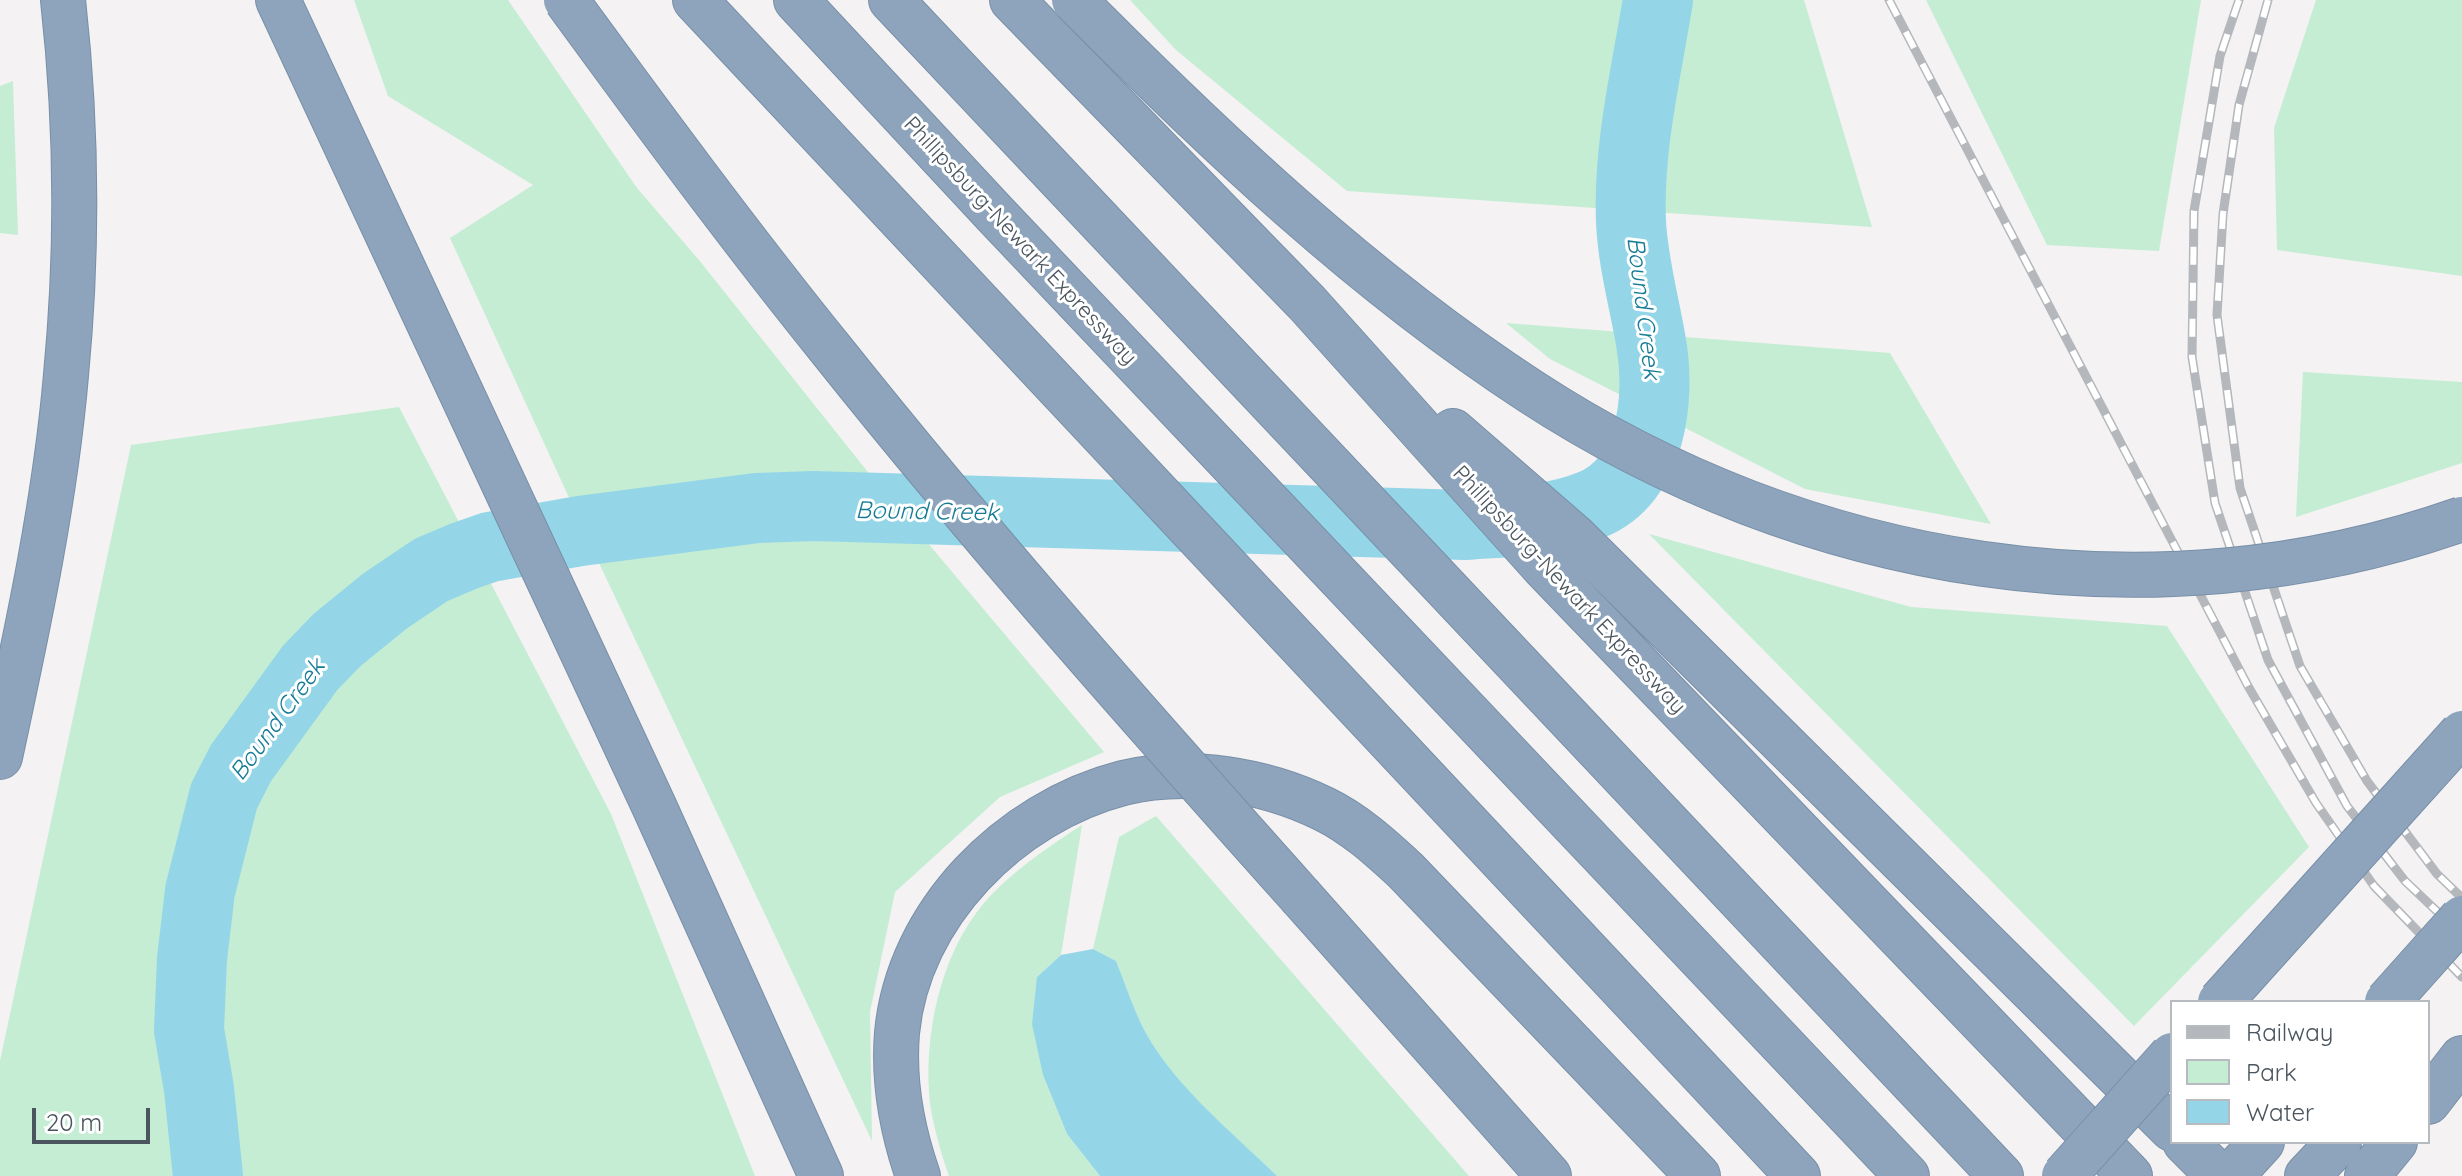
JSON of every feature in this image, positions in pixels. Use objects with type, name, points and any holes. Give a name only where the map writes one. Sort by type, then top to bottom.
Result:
[{"type":"highway","points":[[0,757],[33,591],[57,448],[67,363],[75,234],[75,163],[63,0]]},
{"type":"highway","points":[[278,0],[654,806],[821,1176]]},
{"type":"highway","points":[[566,0],[742,236],[926,466],[1082,651],[1549,1176]]},
{"type":"highway","points":[[695,0],[1798,1176]]},
{"type":"highway","name":"Phillipsburg-Newark Expressway","points":[[796,0],[973,191],[1907,1176]]},
{"type":"highway","points":[[891,0],[2001,1176]]},
{"type":"highway","name":"Phillipsburg-Newark Expressway","points":[[1012,0],[1307,303],[1543,566],[2130,1176]]},
{"type":"highway","points":[[1074,0],[1260,177],[1338,246],[1439,327],[1533,393],[1581,422],[1670,468],[1763,508],[1844,536],[1933,556],[2025,570],[2122,575],[2215,571],[2310,558],[2401,538],[2462,519]]},
{"type":"highway","points":[[1307,303],[1575,537],[2170,1127]]},
{"type":"highway","points":[[2222,1000],[2462,733]]},
{"type":"highway","points":[[918,1176],[902,1117],[896,1060],[897,1030],[913,967],[944,907],[986,860],[1038,819],[1067,804],[1125,783],[1189,777],[1238,782],[1291,796],[1325,809],[1378,846],[1406,871],[1698,1176]]},
{"type":"highway","points":[[2389,1000],[2462,918]]},
{"type":"highway","points":[[2430,1070],[2462,1045]]},
{"type":"highway","points":[[2064,1176],[2170,1057]]},
{"type":"highway","points":[[2430,1099],[2462,1058]]},
{"type":"highway","points":[[782,1089],[806,1176]]},
{"type":"highway","points":[[2187,1144],[2219,1176]]},
{"type":"highway","points":[[2231,1176],[2260,1144]]},
{"type":"highway","points":[[2307,1176],[2337,1144]]},
{"type":"highway","points":[[2367,1176],[2393,1144]]},
{"type":"green space","points":[[354,0],[508,0],[637,188],[699,260],[867,471],[1104,752],[1000,797],[895,892],[870,1012],[872,1141],[599,563],[450,238],[533,185],[388,96]]},
{"type":"green space","points":[[1130,0],[1804,0],[1872,227],[1347,191],[1176,50]]},
{"type":"green space","points":[[1926,0],[2201,0],[2159,251],[2047,245]]},
{"type":"green space","points":[[2316,0],[2462,0],[2462,276],[2277,250],[2274,128]]},
{"type":"green space","points":[[13,81],[18,235],[0,233],[0,86]]},
{"type":"green space","points":[[1506,323],[1890,353],[1991,524],[1805,489],[1550,359]]},
{"type":"green space","points":[[2303,372],[2462,382],[2462,463],[2296,517]]},
{"type":"green space","points":[[399,407],[611,814],[755,1176],[0,1176],[0,1061],[131,445]]},
{"type":"green space","points":[[1649,534],[1911,607],[2167,626],[2309,847],[2134,1026]]},
{"type":"green space","points":[[1156,816],[1469,1176],[1277,1176],[1190,1092],[1159,1055],[1147,1035],[1116,961],[1093,949],[1119,837]]},
{"type":"green space","points":[[1082,825],[1061,955],[1037,977],[1043,1075],[1067,1134],[1100,1176],[949,1176],[931,1112],[929,1066],[935,1012],[950,959],[977,912],[994,892],[1036,856]]},
{"type":"water","points":[[1093,949],[1116,961],[1142,1026],[1159,1055],[1207,1110],[1277,1176],[1100,1176],[1067,1134],[1043,1075],[1032,1024],[1037,977],[1061,955]]},
{"type":"waterway","name":"Bound Creek","points":[[208,1176],[189,1030],[192,959],[200,891],[224,796],[241,763],[310,668],[337,640],[385,601],[431,570],[490,547],[580,531],[757,508],[814,506],[1465,525],[1561,514],[1591,505],[1612,493],[1628,477],[1639,458],[1648,436],[1652,412],[1654,364],[1634,252],[1631,194],[1639,111],[1658,0]]},
{"type":"railway","points":[[1889,0],[2248,686],[2316,803],[2374,886],[2462,977]]},
{"type":"railway","points":[[2239,0],[2220,56],[2194,211],[2192,357],[2215,503],[2268,660],[2347,806],[2405,881],[2462,935]]},
{"type":"railway","points":[[2268,0],[2239,105],[2223,214],[2217,315],[2240,488],[2300,666],[2367,781],[2437,874],[2462,898]]}]
